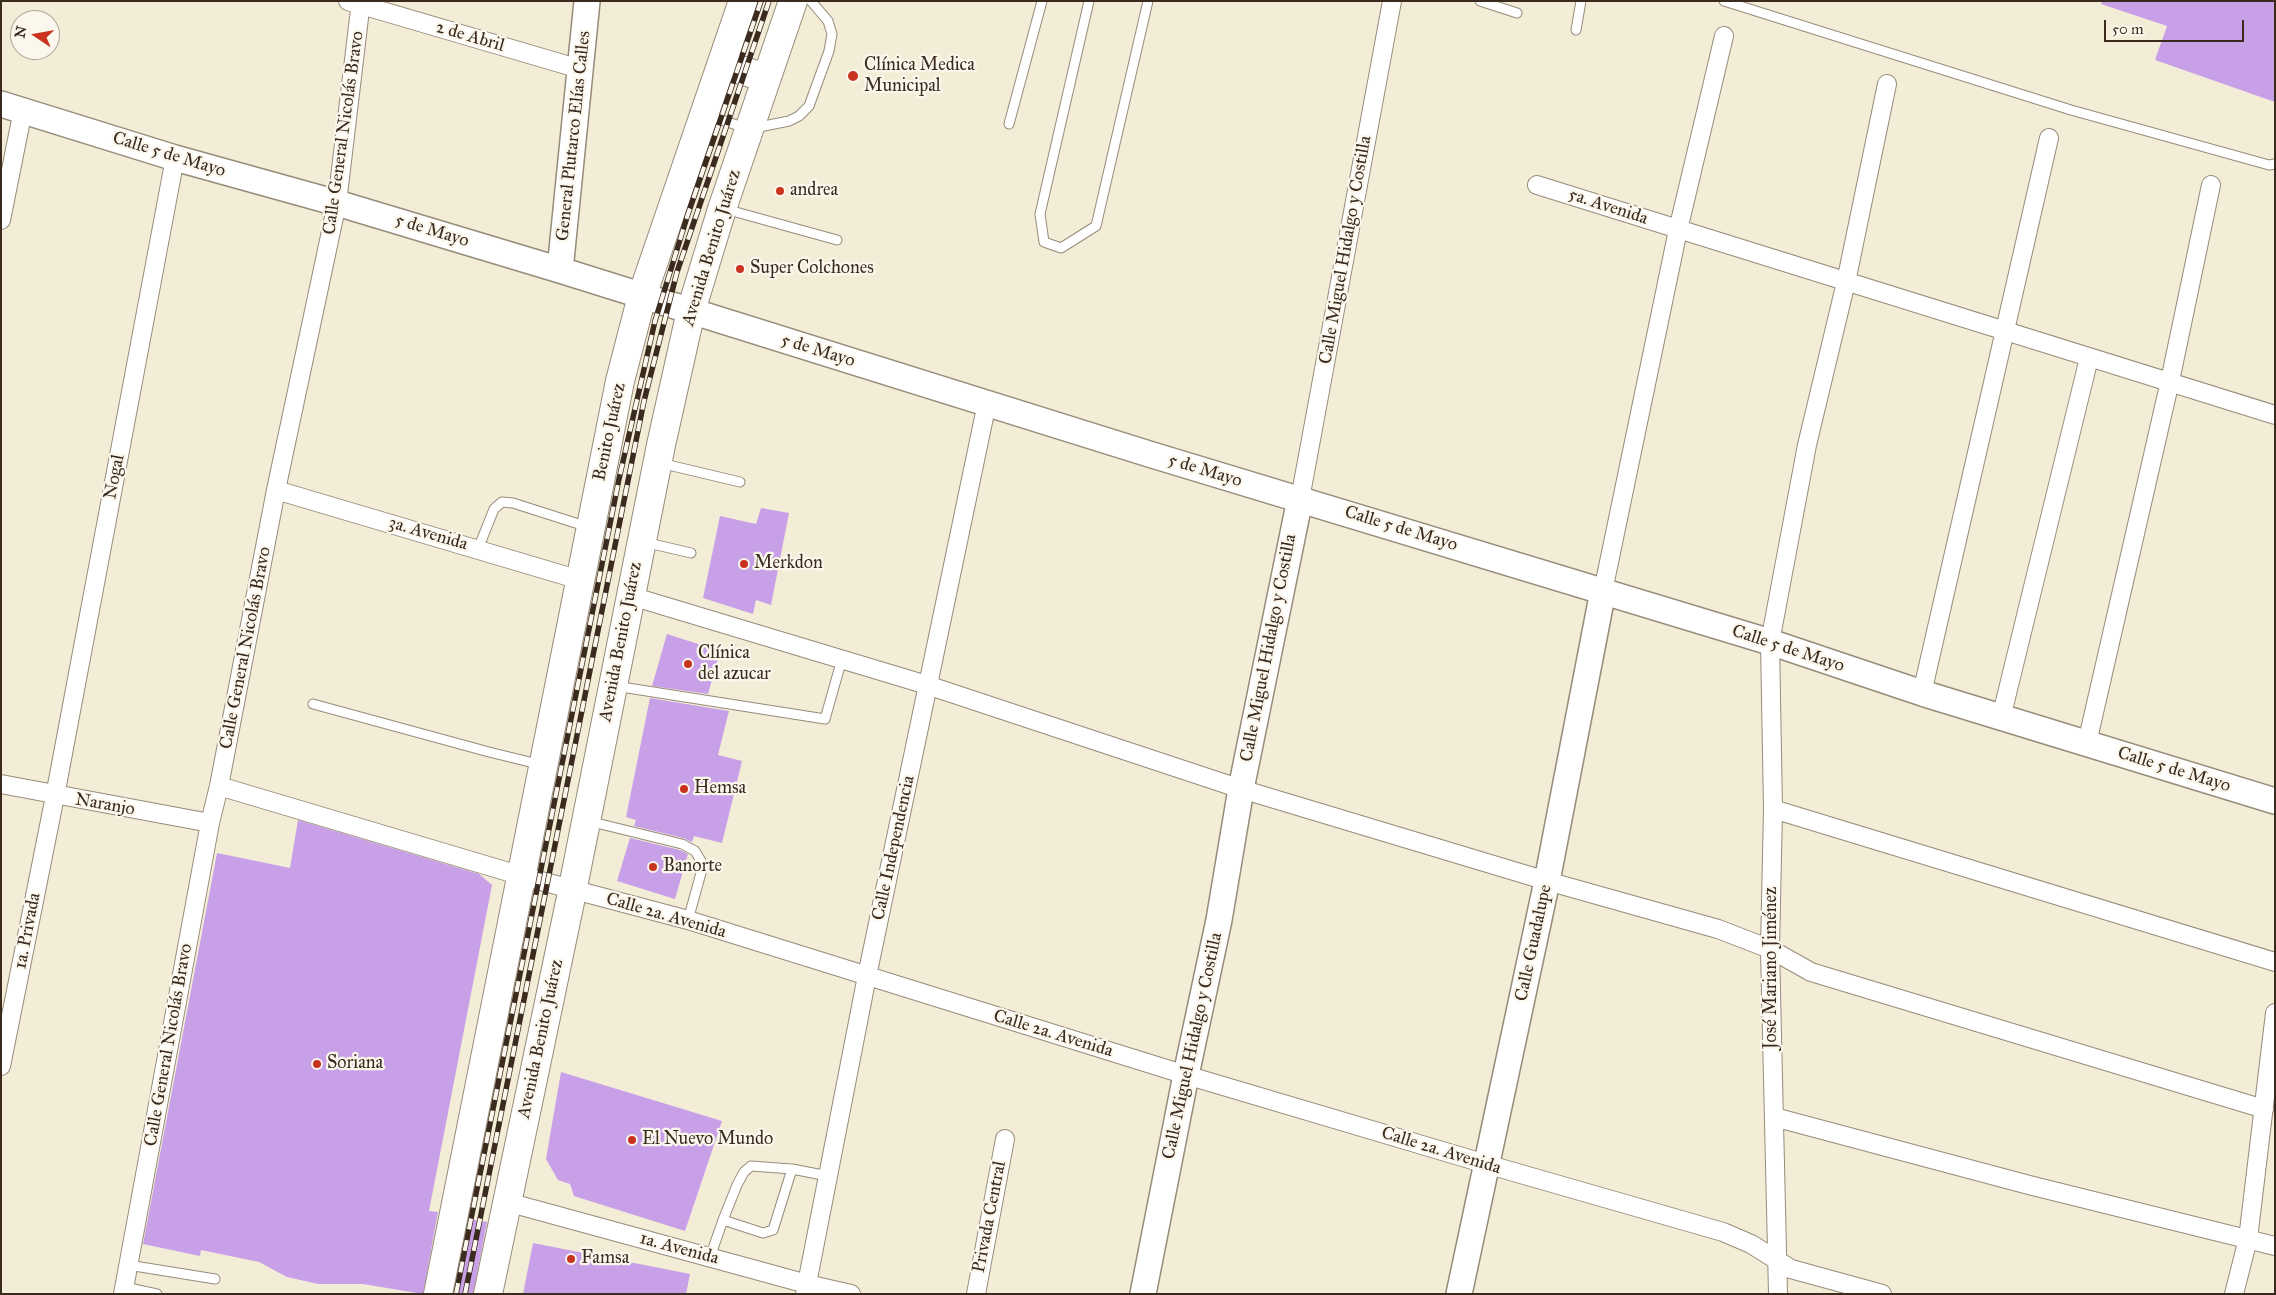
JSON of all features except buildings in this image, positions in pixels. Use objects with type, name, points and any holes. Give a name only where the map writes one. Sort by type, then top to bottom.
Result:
[{"type":"main road","name":"Benito Juárez","points":[[522,876],[620,381],[642,296],[743,1]]},
{"type":"main road","name":"Avenida Benito Juárez","points":[[488,1294],[572,889],[630,596],[691,311],[722,209],[793,1]]},
{"type":"main road","points":[[722,64],[766,78]]},
{"type":"main road","points":[[438,1294],[522,876]]},
{"type":"street","name":"General Plutarco Elías Calles","points":[[560,270],[587,1]]},
{"type":"street","name":"Calle Miguel Hidalgo y Costilla","points":[[1143,1294],[1219,920],[1241,789],[1300,498],[1392,1]]},
{"type":"street","name":"2 de Abril","points":[[356,3],[580,69]]},
{"type":"street","name":"Calle General Nicolás Bravo","points":[[123,1290],[210,823],[219,786],[276,490],[338,203],[356,3]]},
{"type":"street","points":[[1603,591],[1678,230],[1724,36]]},
{"type":"street","name":"José Mariano Jiménez","points":[[1778,1294],[1770,949],[1773,809],[1770,642],[1807,445],[1846,282],[1887,84]]},
{"type":"street","name":"Calle 5 de Mayo","points":[[12,107],[175,158],[338,203]]},
{"type":"street","points":[[1,220],[12,107]]},
{"type":"street","points":[[1922,693],[2049,138]]},
{"type":"street","name":"Nogal","points":[[55,796],[175,158]]},
{"type":"street","name":"5a. Avenida","points":[[1537,185],[2275,415]]},
{"type":"street","points":[[2087,743],[2170,382],[2211,185]]},
{"type":"street","name":"5 de Mayo","points":[[338,203],[1300,498]]},
{"type":"street","points":[[2001,718],[2089,358]]},
{"type":"street","name":"Calle Independencia","points":[[806,1289],[927,685],[987,403]]},
{"type":"street","name":"3a. Avenida","points":[[276,490],[580,580]]},
{"type":"street","name":"Calle 5 de Mayo","points":[[1300,498],[1770,642],[1922,693],[2275,802]]},
{"type":"street","name":"Calle Guadalupe","points":[[1459,1294],[1547,881],[1603,591]]},
{"type":"street","points":[[630,596],[927,685],[1241,789],[1547,881],[1718,929],[1746,938],[1770,949],[1811,972],[2264,1109]]},
{"type":"street","name":"Naranjo","points":[[1,784],[55,796],[210,823]]},
{"type":"street","name":"Calle 2a. Avenida","points":[[219,786],[522,876],[688,920],[1186,1075],[1723,1232],[1751,1244],[1790,1269],[1882,1294]]},
{"type":"street","name":"1a. Privada","points":[[1,1066],[55,796]]},
{"type":"street","points":[[1773,809],[2275,962]]},
{"type":"street","points":[[2234,1294],[2248,1240],[2275,1013]]},
{"type":"street","points":[[1774,1117],[2029,1185],[2275,1246]]},
{"type":"street","name":"Privada Central","points":[[976,1294],[1005,1139]]},
{"type":"street","name":"1a. Avenida","points":[[507,1202],[710,1258],[806,1289],[851,1294]]},
{"type":"lane","points":[[704,115],[749,129],[789,121],[799,116],[809,106],[829,51],[832,34],[828,21],[811,1]]},
{"type":"lane","points":[[1009,124],[1042,1]]},
{"type":"lane","points":[[1089,1],[1040,214],[1044,242],[1061,248],[1096,226],[1148,1]]},
{"type":"lane","points":[[1480,1],[1517,13]]},
{"type":"lane","points":[[1576,30],[1581,1]]},
{"type":"lane","points":[[1724,1],[2071,110],[2269,165],[2275,164]]},
{"type":"lane","points":[[722,209],[837,240]]},
{"type":"lane","points":[[658,463],[740,482]]},
{"type":"lane","points":[[478,549],[494,509],[502,502],[513,502],[591,528]]},
{"type":"lane","points":[[642,541],[691,553]]},
{"type":"lane","points":[[612,686],[825,719],[842,659]]},
{"type":"lane","points":[[313,704],[544,765]]},
{"type":"lane","points":[[586,820],[682,844],[695,851],[701,861],[701,873],[688,920]]},
{"type":"lane","points":[[710,1258],[737,1185],[744,1172],[751,1166],[792,1169],[828,1176]]},
{"type":"lane","points":[[723,1220],[763,1233],[773,1230],[792,1169]]},
{"type":"lane","points":[[128,1265],[215,1279]]},
{"type":"lane","points":[[123,1290],[157,1294]]},
{"type":"railway","points":[[456,1294],[619,479],[655,321],[687,217],[761,1]]},
{"type":"railway","points":[[465,1294],[644,401],[677,272],[769,1]]},
{"type":"place","name":"Clínica Medica Municipal","points":[[853,76]]},
{"type":"place","name":"andrea","points":[[780,191]]},
{"type":"place","name":"Super Colchones","points":[[740,269]]},
{"type":"place","name":"Merkdon","points":[[744,564]]},
{"type":"place","name":"Clínica del azucar","points":[[688,664]]},
{"type":"place","name":"Hemsa","points":[[684,789]]},
{"type":"place","name":"Banorte","points":[[653,867]]},
{"type":"place","name":"Soriana","points":[[317,1064]]},
{"type":"place","name":"El Nuevo Mundo","points":[[632,1140]]},
{"type":"place","name":"Famsa","points":[[571,1259]]}]
